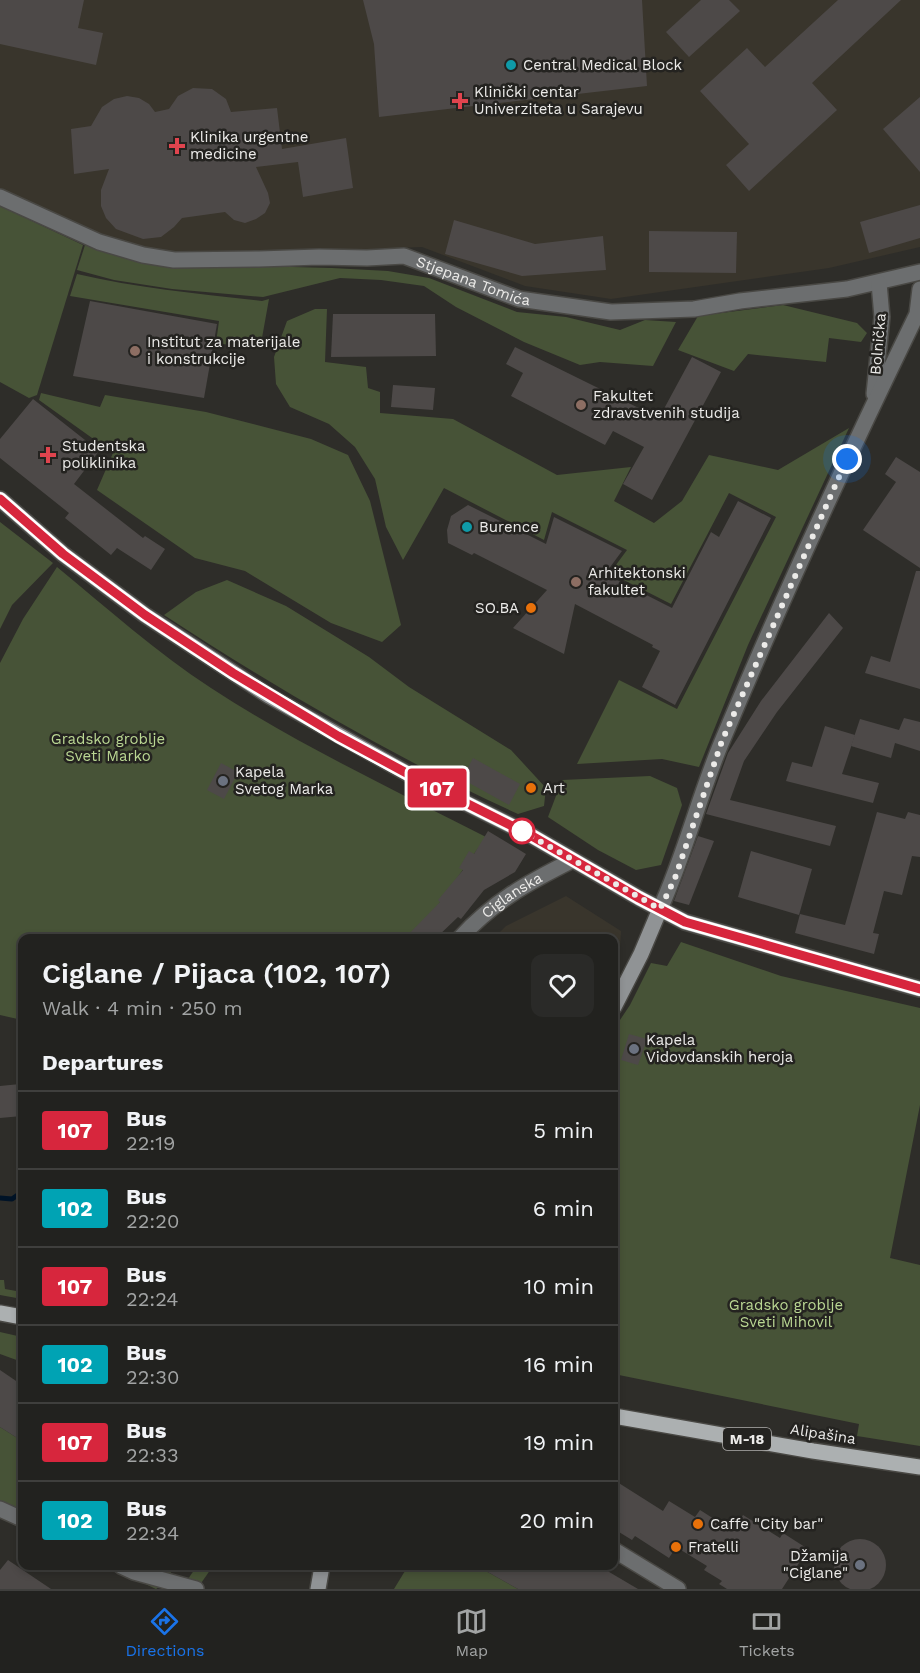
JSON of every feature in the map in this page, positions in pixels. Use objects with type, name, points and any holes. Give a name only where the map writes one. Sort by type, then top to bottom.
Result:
[{"type":"main road","points":[[0,1313],[18,1316]]},
{"type":"main road","name":"Alipašina","points":[[618,1417],[920,1467]]},
{"type":"street","name":"Stjepana Tomića","points":[[0,197],[99,242],[132,253],[174,260],[404,256],[519,299],[611,312],[694,309],[740,301],[847,289],[920,272]]},
{"type":"street","name":"Bolnička","points":[[872,406],[882,317],[879,283]]},
{"type":"street","name":"Bolnička","points":[[618,999],[675,878],[722,741],[809,543],[917,314],[920,289]]},
{"type":"street","points":[[0,499],[63,554],[145,615],[214,662],[338,736],[532,836],[660,909],[685,922],[920,989]]},
{"type":"street","name":"Ciglanska","points":[[464,934],[487,910],[510,894],[573,860]]},
{"type":"street","points":[[0,1509],[18,1517]]},
{"type":"street","points":[[618,1552],[678,1589]]},
{"type":"street","points":[[130,1570],[196,1589]]},
{"type":"street","points":[[318,1589],[321,1570]]},
{"type":"shaded area","name":"Klinički centar Univerziteta u Sarajevu","points":[[0,0],[920,0],[920,247],[829,268],[611,299],[525,286],[422,247],[159,258],[0,203]]},
{"type":"shaded area","points":[[566,896],[621,931],[618,978],[618,934],[498,934],[506,926]]},
{"type":"green space","points":[[0,206],[83,245],[37,395],[29,398],[0,382]]},
{"type":"green space","points":[[85,245],[121,257],[170,264],[388,271],[429,278],[517,312],[566,317],[620,330],[645,320],[676,322],[653,366],[600,362],[580,365],[524,342],[456,307],[424,286],[381,280],[340,278],[263,297],[172,289],[114,280],[77,270]]},
{"type":"green space","points":[[77,274],[169,290],[262,301],[269,299],[260,349],[216,343],[219,321],[70,296]]},
{"type":"green space","points":[[783,305],[857,323],[867,333],[861,342],[829,338],[826,362],[748,354],[734,371],[678,350],[698,316]]},
{"type":"green space","points":[[315,309],[327,309],[325,362],[366,367],[368,388],[380,392],[380,413],[453,419],[557,475],[631,467],[614,501],[654,523],[682,501],[709,455],[778,470],[849,428],[748,645],[699,767],[662,759],[577,764],[619,680],[677,709],[776,517],[729,493],[671,604],[610,573],[627,550],[552,512],[544,540],[444,488],[403,560],[386,527],[375,479],[355,447],[329,424],[290,407],[276,384],[274,357],[287,321]]},
{"type":"green space","points":[[41,393],[100,407],[105,395],[206,412],[311,439],[348,455],[370,501],[401,625],[382,642],[331,623],[245,571],[195,558],[97,490],[113,453],[39,400]]},
{"type":"green space","points":[[0,522],[53,563],[12,605],[0,629]]},
{"type":"green space","name":"Gradsko groblje Sveti Marko","points":[[57,567],[151,645],[244,709],[381,784],[486,837],[418,934],[18,934],[18,1019],[0,1015],[0,663],[23,619]]},
{"type":"green space","points":[[227,580],[286,606],[369,657],[409,687],[511,750],[546,788],[544,806],[518,814],[427,770],[293,696],[164,615],[196,592]]},
{"type":"green space","points":[[650,776],[677,788],[682,805],[661,865],[636,870],[598,850],[548,817],[562,780]]},
{"type":"green space","name":"Gradsko groblje Sveti Mihovil","points":[[681,942],[781,976],[920,1008],[920,1105],[890,1258],[920,1265],[920,1446],[857,1436],[859,1424],[618,1375],[618,1023],[630,1005],[651,963],[667,966]]},
{"type":"green space","points":[[0,1280],[4,1280],[5,1289],[18,1291],[18,1298],[0,1295]]},
{"type":"green space","points":[[0,1332],[18,1336],[18,1361],[0,1354]]},
{"type":"green space","points":[[0,1427],[18,1438],[18,1523],[0,1514]]},
{"type":"green space","points":[[116,1570],[172,1570],[165,1582],[156,1589]]},
{"type":"green space","points":[[194,1570],[210,1570],[197,1589],[181,1589]]},
{"type":"green space","points":[[406,1570],[484,1570],[518,1589],[394,1589]]},
{"type":"building","points":[[0,0],[84,0],[78,28],[103,33],[96,65],[0,44]]},
{"type":"building","name":"Central Medical Block","points":[[363,0],[642,0],[647,86],[379,117],[374,44]]},
{"type":"building","points":[[701,0],[729,0],[740,11],[689,57],[666,32]]},
{"type":"building","points":[[838,0],[901,0],[812,83],[837,110],[749,191],[726,165],[749,144],[700,91],[747,48],[765,67]]},
{"type":"building","name":"Klinika urgentne medicine","points":[[193,88],[212,89],[226,99],[231,112],[277,108],[282,149],[346,138],[353,188],[303,197],[298,162],[256,167],[270,203],[265,213],[256,219],[245,223],[234,220],[225,212],[182,218],[161,237],[143,239],[116,229],[106,218],[101,206],[101,190],[109,169],[74,174],[71,129],[91,126],[102,107],[114,99],[127,96],[139,98],[149,104],[155,112],[169,109],[178,96]]},
{"type":"building","points":[[920,97],[920,172],[883,129]]},
{"type":"building","points":[[920,205],[920,238],[869,253],[860,222]]},
{"type":"building","points":[[454,220],[535,244],[603,236],[606,270],[522,276],[445,254]]},
{"type":"building","points":[[649,231],[737,232],[736,273],[649,272]]},
{"type":"building","name":"Institut za materijale i konstrukcije","points":[[90,301],[217,324],[204,398],[73,376]]},
{"type":"building","points":[[333,314],[435,314],[436,356],[331,357]]},
{"type":"building","points":[[515,347],[659,418],[692,357],[721,372],[652,500],[623,484],[644,447],[613,431],[605,445],[511,396],[523,373],[506,364]]},
{"type":"building","points":[[393,385],[435,388],[433,410],[391,407]]},
{"type":"building","name":"Studentska poliklinika","points":[[33,399],[99,451],[74,484],[143,538],[145,536],[165,549],[151,570],[117,548],[111,555],[65,518],[69,513],[0,458],[0,439]]},
{"type":"building","points":[[896,457],[920,472],[920,568],[863,530],[896,482],[885,474]]},
{"type":"building","points":[[738,501],[771,518],[675,705],[642,687],[660,651],[652,647],[653,645],[575,604],[564,654],[513,628],[547,590],[474,553],[472,555],[448,543],[447,530],[451,516],[468,505],[546,544],[554,517],[622,551],[605,574],[672,608],[711,532],[719,537]]},
{"type":"building","points":[[916,571],[920,571],[920,689],[865,673],[871,656],[890,662]]},
{"type":"building","points":[[829,613],[843,628],[777,712],[744,761],[730,800],[836,826],[830,846],[706,814],[728,753],[761,701]]},
{"type":"building","points":[[904,718],[920,722],[920,751],[895,743],[891,758],[851,746],[860,719],[899,730]]},
{"type":"building","points":[[825,726],[855,735],[842,774],[879,783],[873,803],[786,781],[792,762],[812,767]]},
{"type":"building","points":[[473,758],[520,784],[509,805],[462,779]]},
{"type":"building","name":"Kapela Svetog Marka","points":[[221,763],[238,772],[224,799],[207,790]]},
{"type":"building","points":[[877,812],[905,819],[908,812],[920,815],[920,857],[912,856],[902,895],[884,891],[873,933],[879,934],[874,954],[795,933],[800,914],[845,925]]},
{"type":"building","points":[[488,831],[526,854],[515,872],[484,890],[461,919],[458,917],[440,934],[409,934],[440,902],[438,900],[463,870],[459,868],[469,851],[474,854]]},
{"type":"building","points":[[698,836],[714,841],[689,905],[674,901]]},
{"type":"building","points":[[751,851],[812,869],[799,915],[738,897]]},
{"type":"building","name":"Kapela Vidovdanskih heroja","points":[[629,1034],[647,1039],[638,1065],[621,1060]]},
{"type":"building","points":[[18,1084],[18,1116],[0,1118],[0,1086]]},
{"type":"building","points":[[0,1370],[18,1382],[18,1438],[0,1427]]},
{"type":"building","points":[[618,1483],[663,1511],[669,1501],[695,1517],[700,1510],[733,1531],[743,1515],[780,1538],[783,1533],[808,1549],[782,1589],[727,1589],[719,1584],[722,1581],[704,1570],[707,1566],[676,1547],[669,1558],[635,1536],[632,1540],[618,1531]]},
{"type":"building","name":"Džamija \"Ciglane\"","points":[[860,1539],[870,1541],[878,1547],[884,1555],[886,1565],[884,1575],[878,1583],[870,1589],[860,1591],[850,1589],[842,1583],[836,1575],[834,1565],[836,1555],[842,1547],[850,1541]]},
{"type":"building","points":[[8,1560],[18,1567],[18,1570],[23,1570],[51,1589],[0,1589],[0,1570]]},
{"type":"building","points":[[484,1570],[606,1570],[638,1589],[518,1589]]},
{"type":"waterway","points":[[0,1198],[12,1199],[18,1195]]},
{"type":"bus line","name":"107","points":[[0,499],[63,554],[145,615],[214,662],[338,736],[532,836],[639,898],[685,922],[920,989]]},
{"type":"place","name":"Central Medical Block","points":[[511,65]]},
{"type":"place","name":"Klinički centar Univerziteta u Sarajevu","points":[[460,101]]},
{"type":"place","name":"Klinika urgentne medicine","points":[[177,146]]},
{"type":"place","name":"Institut za materijale i konstrukcije","points":[[135,351]]},
{"type":"place","name":"Fakultet zdravstvenih studija","points":[[581,405]]},
{"type":"place","name":"Studentska poliklinika","points":[[48,455]]},
{"type":"place","name":"Burence","points":[[467,527]]},
{"type":"place","name":"Arhitektonski fakultet","points":[[576,582]]},
{"type":"place","name":"SO.BA","points":[[531,608]]},
{"type":"place","name":"Kapela Svetog Marka","points":[[223,781]]},
{"type":"place","name":"Art","points":[[531,788]]},
{"type":"place","name":"Kapela Vidovdanskih heroja","points":[[634,1049]]},
{"type":"place","name":"Caffe \"City bar\"","points":[[698,1524]]},
{"type":"place","name":"Fratelli","points":[[676,1547]]},
{"type":"place","name":"Džamija \"Ciglane\"","points":[[860,1565]]},
{"type":"route","points":[[522,831],[660,909],[675,878],[722,741],[847,459]]}]
